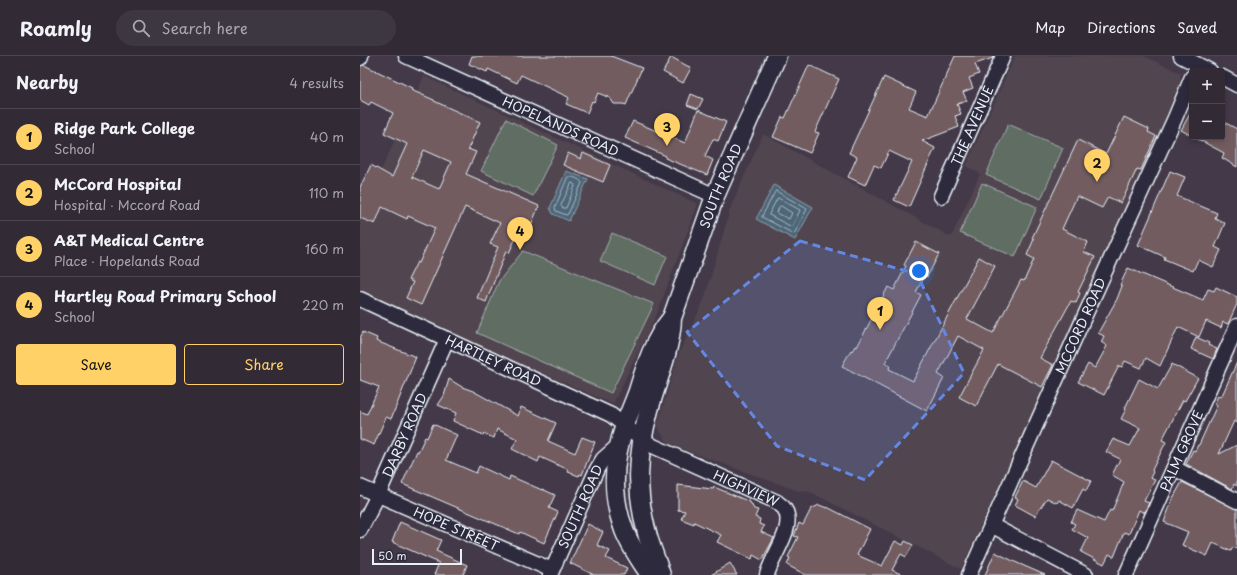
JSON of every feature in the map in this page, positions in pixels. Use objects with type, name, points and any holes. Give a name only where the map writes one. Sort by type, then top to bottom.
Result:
[{"type":"main road","name":"SOUTH ROAD","points":[[660,575],[648,536],[640,502],[638,478],[642,439],[652,398],[669,345],[672,318],[715,196],[777,56]]},
{"type":"main road","name":"SOUTH ROAD","points":[[650,575],[624,531],[615,494],[615,470],[625,426],[656,340],[672,318]]},
{"type":"street","name":"HOPELANDS ROAD","points":[[406,56],[715,196]]},
{"type":"street","name":"THE AVENUE","points":[[941,196],[1003,56]]},
{"type":"street","points":[[1181,56],[1192,68]]},
{"type":"street","points":[[1225,79],[1237,85]]},
{"type":"street","name":"MCCORD ROAD","points":[[968,575],[1189,85]]},
{"type":"street","name":"HARTLEY ROAD","points":[[360,299],[611,415],[642,439]]},
{"type":"street","name":"PALM GROVE","points":[[1129,574],[1237,326]]},
{"type":"street","name":"DARBY ROAD","points":[[360,530],[378,495],[447,339]]},
{"type":"street","name":"HIGHVIEW","points":[[642,439],[653,446],[777,502],[784,508],[788,518],[787,528],[767,575]]},
{"type":"street","name":"SOUTH ROAD","points":[[551,573],[597,469],[603,459],[620,444]]},
{"type":"street","points":[[1174,468],[1237,501]]},
{"type":"street","name":"HOPE STREET","points":[[360,487],[551,573]]},
{"type":"street","points":[[991,525],[1086,575]]},
{"type":"highlighted area","points":[[800,241],[917,274],[964,373],[865,480],[777,446],[687,332]]},
{"type":"shaded area","points":[[1015,56],[1144,56],[1181,73],[1178,95],[961,569],[810,492],[798,491],[668,444],[657,426],[679,353],[704,300],[731,206],[763,134],[951,237],[980,174],[966,166]]},
{"type":"shaded area","points":[[424,76],[698,204],[657,314],[613,404],[360,293],[360,206],[381,170]]},
{"type":"green space","points":[[506,119],[558,145],[533,196],[481,171]]},
{"type":"green space","points":[[1008,124],[1063,148],[1041,199],[986,175]]},
{"type":"green space","points":[[982,183],[1037,207],[1015,257],[960,233]]},
{"type":"green space","points":[[612,233],[667,256],[655,285],[600,261]]},
{"type":"green space","points":[[523,251],[654,304],[611,393],[477,333],[499,281]]},
{"type":"water","points":[[566,171],[588,179],[569,221],[553,214],[550,208]]},
{"type":"water","points":[[774,185],[813,207],[795,240],[756,219]]},
{"type":"building","points":[[472,56],[611,56],[642,68],[626,105],[614,104],[610,98],[598,93],[594,102],[592,101],[587,113],[566,104],[569,98],[568,97],[521,75],[517,83],[488,69],[487,72],[469,64]]},
{"type":"building","points":[[955,56],[994,56],[993,58],[975,64],[979,74],[969,78],[973,88],[963,92],[967,101],[957,104],[961,114],[955,116],[959,127],[922,141],[935,148],[909,207],[894,200],[912,162],[889,151],[881,168],[874,165],[865,185],[848,177],[857,157],[849,153],[884,77],[916,92],[909,108],[928,116]]},
{"type":"building","points":[[671,57],[691,68],[683,83],[663,72]]},
{"type":"building","points":[[364,65],[412,88],[411,90],[480,122],[468,149],[476,152],[466,174],[539,206],[531,225],[523,222],[509,253],[506,251],[486,302],[477,298],[498,247],[490,244],[500,223],[465,207],[421,305],[406,298],[413,282],[408,280],[417,262],[419,263],[435,228],[408,216],[407,219],[382,207],[375,224],[360,218],[360,187],[371,165],[392,177],[407,144],[384,133],[393,113],[371,102],[369,105],[360,100],[360,66]],"holes":[[[424,150],[451,162],[439,189],[412,177]]]},
{"type":"building","points":[[809,65],[839,79],[815,132],[819,133],[810,153],[773,137],[782,117],[785,118]]},
{"type":"building","points":[[691,94],[703,99],[698,109],[687,105]]},
{"type":"building","points":[[698,110],[726,122],[718,141],[713,139],[705,156],[713,160],[707,175],[665,158],[666,156],[625,138],[633,121],[685,143]]},
{"type":"building","points":[[1189,115],[1189,134],[1181,130]]},
{"type":"building","points":[[1124,117],[1149,129],[1148,132],[1156,136],[1141,170],[1137,169],[1121,203],[1108,197],[1102,208],[1077,196],[1062,229],[1088,242],[1084,252],[1095,257],[1078,292],[1080,293],[1076,303],[1071,301],[1040,358],[1053,365],[1042,387],[998,364],[976,406],[959,397],[984,350],[958,336],[938,374],[944,378],[927,411],[842,366],[851,350],[852,351],[855,346],[857,347],[888,287],[894,290],[906,266],[904,265],[916,242],[939,254],[927,277],[925,276],[916,292],[921,295],[885,363],[890,365],[889,369],[913,381],[979,257],[995,266],[967,319],[993,333],[1021,280],[1024,281],[1034,259],[1027,255],[1034,239],[1032,238],[1078,140],[1106,154]]},
{"type":"building","points":[[1225,123],[1237,129],[1237,167],[1222,158],[1224,153],[1200,140],[1225,140]]},
{"type":"building","points":[[568,153],[581,159],[583,153],[610,165],[603,182],[563,165]]},
{"type":"building","points":[[1170,171],[1185,177],[1177,196],[1217,213],[1215,218],[1225,223],[1215,247],[1221,250],[1213,267],[1198,260],[1193,271],[1164,259],[1165,257],[1138,245]]},
{"type":"building","points":[[1128,268],[1203,300],[1208,289],[1214,291],[1216,287],[1237,297],[1237,304],[1228,324],[1223,322],[1221,328],[1206,321],[1199,337],[1178,327],[1160,366],[1146,358],[1141,368],[1125,361],[1122,367],[1119,366],[1104,395],[1078,382],[1088,364],[1095,368],[1107,346],[1101,342],[1104,336],[1098,333],[1117,299],[1122,286],[1120,285]]},
{"type":"building","points":[[363,332],[377,338],[376,341],[416,357],[391,419],[386,417],[374,445],[360,439],[360,411],[367,414],[379,387],[360,380],[360,338]]},
{"type":"building","points":[[1196,337],[1209,343],[1208,345],[1217,349],[1213,359],[1191,349]]},
{"type":"building","points":[[1237,362],[1237,423],[1234,421],[1219,454],[1237,445],[1237,486],[1234,484],[1232,489],[1186,464],[1193,450],[1195,451],[1199,445],[1217,405],[1214,404],[1218,396],[1221,397]]},
{"type":"building","points":[[1172,364],[1198,378],[1185,401],[1183,400],[1162,440],[1166,442],[1152,470],[1153,472],[1150,478],[1155,480],[1144,501],[1149,503],[1144,513],[1139,510],[1129,534],[1124,532],[1114,557],[1109,554],[1104,564],[1081,552],[1088,538],[1072,529],[1075,524],[1071,522],[1077,510],[1104,522],[1110,510],[1112,511],[1124,482],[1112,475],[1120,459],[1106,452],[1113,439],[1130,446],[1140,428],[1121,419],[1139,379],[1158,389]]},
{"type":"building","points":[[449,379],[518,416],[521,407],[556,423],[548,441],[575,453],[582,437],[595,442],[582,475],[580,474],[579,476],[568,472],[569,470],[540,457],[538,462],[512,449],[517,439],[497,429],[494,438],[484,434],[483,435],[453,421],[456,413],[438,405],[444,396]]},
{"type":"building","points":[[433,424],[457,435],[446,460],[476,473],[479,466],[509,480],[510,476],[555,495],[549,508],[558,512],[544,543],[520,532],[519,534],[402,484],[417,451],[418,452],[425,437],[427,438]]},
{"type":"building","points":[[1051,460],[1091,481],[1086,491],[1083,489],[1073,508],[1059,500],[1057,503],[1047,498],[1035,516],[1015,505],[1018,499],[1015,497],[1023,481],[1036,488]]},
{"type":"building","points":[[1182,482],[1237,509],[1237,549],[1233,547],[1231,551],[1213,543],[1207,556],[1182,545],[1188,532],[1164,522],[1173,498]]},
{"type":"building","points":[[678,485],[713,489],[714,487],[750,502],[754,509],[758,510],[755,517],[760,519],[759,524],[764,526],[761,532],[774,538],[762,560],[753,555],[752,559],[717,542],[721,535],[694,522],[694,524],[681,519],[685,511],[678,510]]},
{"type":"building","points":[[819,505],[827,507],[870,529],[857,555],[882,566],[895,541],[903,545],[905,541],[913,545],[906,557],[901,554],[892,570],[903,575],[806,575],[787,565],[790,558],[788,557],[798,537],[794,536],[799,523],[803,525],[811,509]]},
{"type":"building","points":[[400,522],[441,540],[436,551],[467,565],[463,575],[434,575],[439,563],[392,542]]},
{"type":"building","points":[[588,524],[603,532],[597,545],[610,551],[606,558],[627,568],[624,575],[594,575],[570,563]]},
{"type":"building","points":[[995,552],[1015,562],[1045,575],[985,575]]},
{"type":"building","points":[[730,563],[737,575],[711,575]]},
{"type":"place","name":"A&T Medical Centre","points":[[667,146]]},
{"type":"place","name":"McCord Hospital","points":[[1097,182]]},
{"type":"place","name":"Hartley Road Primary School","points":[[520,250]]},
{"type":"place","name":"Ridge Park College","points":[[880,330]]}]
